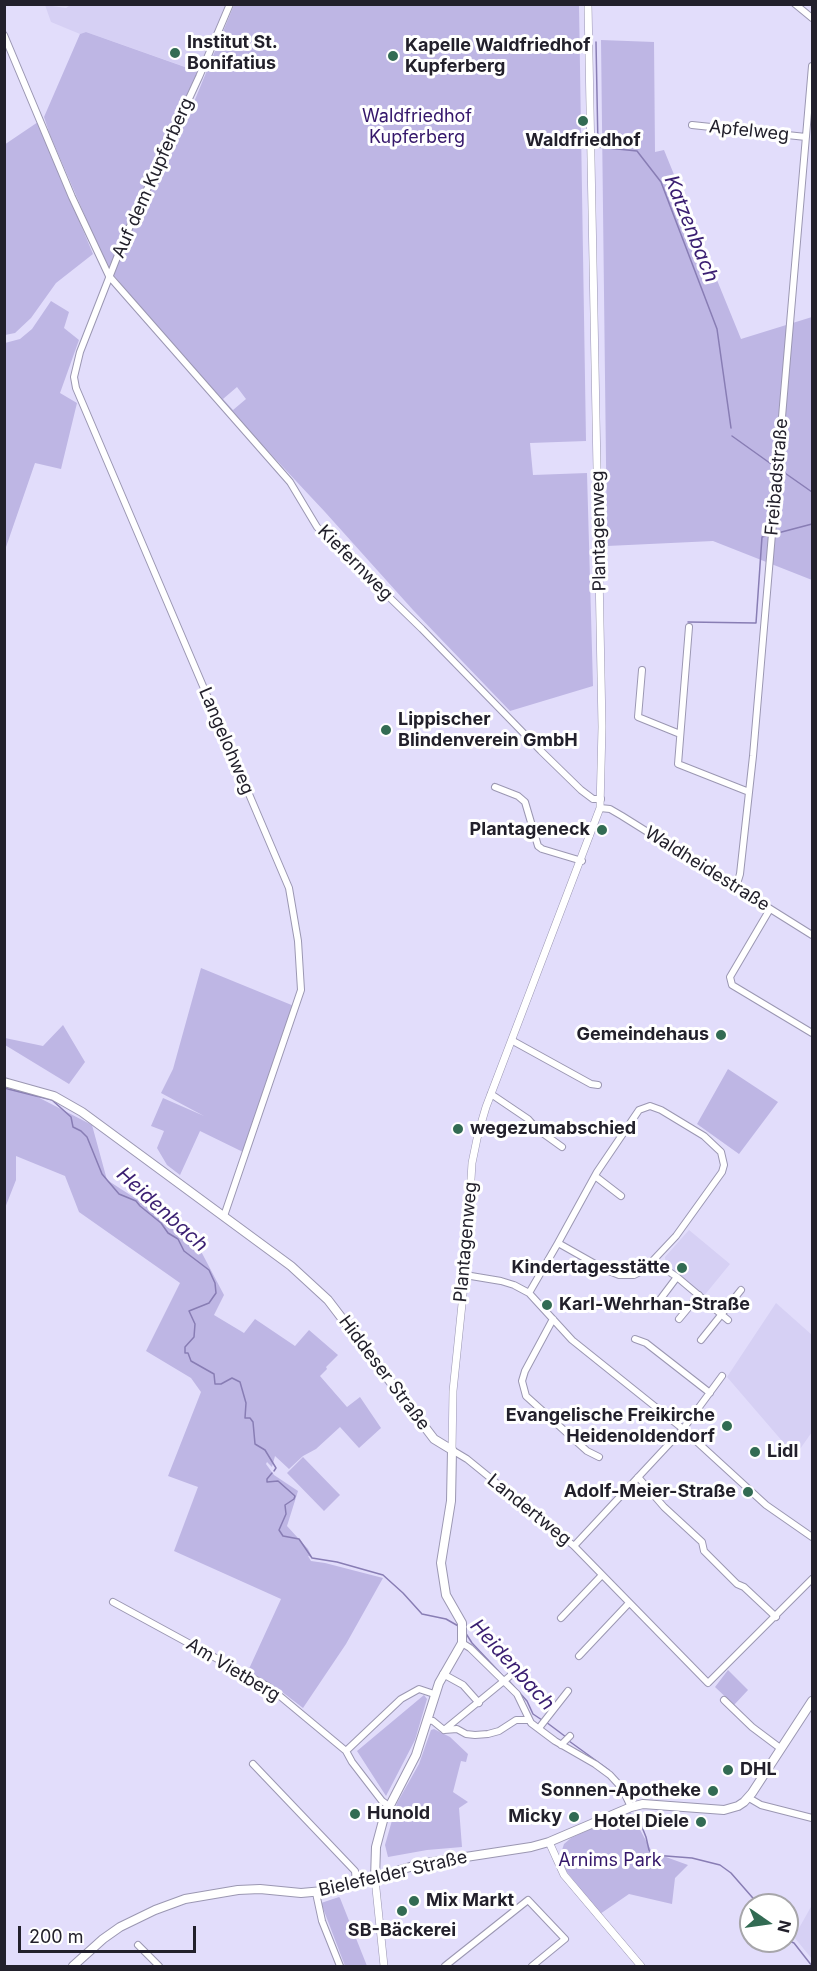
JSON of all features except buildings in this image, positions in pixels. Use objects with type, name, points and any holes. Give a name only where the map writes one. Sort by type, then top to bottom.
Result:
[{"type":"main road","name":"Hiddeser Straße","points":[[4,1082],[54,1096],[82,1112],[291,1266],[318,1289],[348,1324],[434,1439],[452,1450]]},
{"type":"main road","points":[[375,1879],[376,1847],[389,1806],[416,1755],[434,1694],[462,1643],[463,1629],[446,1595],[441,1570],[442,1546],[450,1501],[452,1450]]},
{"type":"main road","points":[[749,1798],[813,1701]]},
{"type":"main road","name":"Bielefelder Straße","points":[[73,1966],[120,1927],[155,1910],[186,1899],[238,1890],[260,1889],[316,1893],[334,1890],[427,1862],[531,1847],[549,1842],[643,1804],[724,1810],[741,1804],[749,1798]]},
{"type":"street","name":"Auf dem Kupferberg","points":[[109,276],[230,4]]},
{"type":"street","name":"Plantagenweg","points":[[452,1450],[453,1391],[465,1275],[472,1163],[478,1134],[582,861],[601,799],[602,715],[588,4]]},
{"type":"street","points":[[795,4],[813,18]]},
{"type":"street","name":"Auf dem Kupferberg","points":[[4,35],[72,197],[109,276]]},
{"type":"street","name":"Freibadstraße","points":[[736,887],[740,874],[749,792],[813,66]]},
{"type":"street","name":"Apfelweg","points":[[692,125],[806,137]]},
{"type":"street","name":"Kiefernweg","points":[[109,276],[290,482],[317,527],[422,629],[565,775],[593,799],[601,799]]},
{"type":"street","name":"Langelohweg","points":[[109,276],[80,352],[74,377],[76,388],[289,888],[298,941],[301,990],[224,1216]]},
{"type":"street","points":[[688,627],[678,764],[749,792]]},
{"type":"street","points":[[642,670],[638,717],[680,734]]},
{"type":"street","points":[[495,787],[518,796],[525,802],[538,846],[582,861]]},
{"type":"street","name":"Waldheidestraße","points":[[600,808],[610,809],[813,935]]},
{"type":"street","points":[[770,909],[730,977],[732,985],[813,1033]]},
{"type":"street","points":[[513,1041],[591,1084],[598,1085]]},
{"type":"street","points":[[492,1094],[528,1119],[537,1129],[561,1147]]},
{"type":"street","points":[[530,1293],[595,1176],[639,1110],[650,1106],[661,1110],[714,1143],[721,1152],[724,1165],[722,1172],[676,1236],[644,1270],[634,1275],[619,1275],[558,1244]]},
{"type":"street","points":[[595,1176],[621,1196]]},
{"type":"street","points":[[653,1261],[678,1277],[728,1320]]},
{"type":"street","points":[[465,1275],[501,1281],[530,1293],[572,1340],[683,1429],[766,1505],[813,1537]]},
{"type":"street","points":[[659,1301],[678,1277]]},
{"type":"street","points":[[701,1340],[741,1290]]},
{"type":"street","points":[[679,1319],[699,1295]]},
{"type":"street","points":[[554,1319],[525,1371],[522,1381],[526,1395],[587,1451],[599,1457]]},
{"type":"street","points":[[636,1339],[646,1343],[710,1393]]},
{"type":"street","points":[[574,1546],[683,1429],[722,1376]]},
{"type":"street","name":"Landertweg","points":[[452,1450],[467,1459],[574,1546],[708,1683],[776,1617]]},
{"type":"street","points":[[638,1477],[664,1507],[702,1542],[704,1551],[737,1584],[744,1587],[776,1617],[813,1579]]},
{"type":"street","points":[[561,1618],[602,1575]]},
{"type":"street","name":"Am Vietberg","points":[[113,1602],[269,1687],[346,1751],[382,1801],[389,1806]]},
{"type":"street","points":[[579,1656],[629,1603]]},
{"type":"street","points":[[462,1643],[517,1694],[529,1720]]},
{"type":"street","points":[[443,1674],[463,1685],[479,1703]]},
{"type":"street","points":[[444,1730],[510,1676]]},
{"type":"street","points":[[346,1751],[401,1699],[419,1689],[434,1694]]},
{"type":"street","points":[[542,1723],[568,1691]]},
{"type":"street","points":[[724,1700],[752,1727],[780,1748]]},
{"type":"street","points":[[427,1719],[444,1730],[457,1729],[466,1734],[488,1734],[499,1731],[516,1720],[542,1723],[561,1745],[597,1761],[622,1788],[631,1807]]},
{"type":"street","points":[[561,1745],[568,1738]]},
{"type":"street","points":[[253,1764],[355,1870],[356,1884]]},
{"type":"street","points":[[749,1798],[761,1805],[813,1818]]},
{"type":"street","points":[[549,1842],[564,1875],[641,1966]]},
{"type":"street","points":[[375,1879],[384,1966]]},
{"type":"street","points":[[316,1893],[322,1921],[340,1966]]},
{"type":"street","points":[[445,1966],[528,1900],[565,1939],[532,1966]]},
{"type":"street","points":[[138,1946],[159,1966]]},
{"type":"shaded area","name":"Institut St. Bonifatius","points":[[72,4],[228,5],[197,71],[86,32],[80,34],[51,22],[45,5],[66,8]]},
{"type":"shaded area","points":[[689,1230],[730,1264],[703,1297],[666,1266],[665,1257]]},
{"type":"shaded area","points":[[776,1303],[812,1335],[812,1432],[795,1456],[727,1377]]},
{"type":"shaded area","points":[[812,1905],[812,1959],[799,1943],[799,1928]]},
{"type":"green space","name":"Waldfriedhof Kupferberg","points":[[234,5],[579,5],[586,441],[530,443],[533,475],[587,473],[593,686],[510,711],[413,610],[193,371],[107,267],[44,117],[80,34],[86,32],[199,72],[179,110],[189,114]],"holes":[[[237,387],[246,399],[233,410],[223,399]]]},
{"type":"green space","points":[[601,40],[654,42],[655,152],[664,150],[741,339],[812,317],[812,580],[713,541],[607,546]]},
{"type":"green space","points":[[38,122],[93,254],[56,283],[31,318],[15,333],[5,335],[4,145]]},
{"type":"green space","points":[[51,301],[69,312],[64,328],[79,340],[60,393],[77,403],[61,469],[35,463],[5,550],[5,343],[20,339],[32,329]]},
{"type":"green space","points":[[201,968],[294,1006],[243,1152],[200,1131],[180,1175],[167,1165],[157,1148],[164,1131],[151,1126],[163,1098],[204,1116],[161,1093],[173,1069]]},
{"type":"green space","points":[[63,1025],[85,1062],[69,1084],[5,1045],[5,1038],[43,1046]]},
{"type":"green space","points":[[728,1069],[778,1102],[739,1154],[697,1124]]},
{"type":"green space","points":[[5,1088],[26,1091],[92,1125],[107,1180],[172,1222],[183,1238],[194,1238],[224,1295],[214,1315],[244,1333],[255,1319],[295,1346],[309,1330],[338,1355],[320,1376],[347,1407],[360,1397],[381,1428],[359,1448],[340,1427],[289,1469],[275,1456],[272,1467],[267,1462],[266,1464],[274,1475],[298,1491],[287,1526],[308,1549],[312,1557],[308,1556],[311,1561],[383,1578],[346,1644],[303,1708],[277,1688],[248,1671],[281,1599],[174,1551],[198,1487],[168,1476],[201,1392],[191,1378],[146,1351],[180,1283],[79,1212],[65,1176],[16,1156],[16,1180],[5,1208]]},
{"type":"green space","points":[[303,1457],[340,1495],[324,1511],[287,1473]]},
{"type":"green space","points":[[728,1670],[748,1690],[734,1705],[715,1687]]},
{"type":"green space","points":[[424,1695],[427,1699],[415,1740],[386,1796],[357,1751]]},
{"type":"green space","points":[[434,1729],[450,1737],[468,1754],[466,1762],[461,1761],[453,1792],[468,1802],[459,1808],[462,1847],[388,1857],[385,1845],[397,1803],[419,1764],[431,1730]]},
{"type":"green space","name":"Arnims Park","points":[[630,1811],[652,1852],[688,1865],[675,1878],[672,1904],[629,1894],[600,1914],[567,1872],[561,1862],[561,1853],[564,1844],[571,1838]]},
{"type":"green space","points":[[339,1897],[367,1966],[345,1966],[321,1903]]},
{"type":"waterway","name":"Katzenbach","points":[[596,42],[598,147],[637,151],[661,182],[717,329],[731,428]]},
{"type":"waterway","name":"Katzenbach","points":[[732,436],[774,466]]},
{"type":"waterway","name":"Katzenbach","points":[[782,471],[812,492]]},
{"type":"waterway","points":[[774,534],[812,524]]},
{"type":"waterway","points":[[688,622],[756,623],[762,537],[769,535]]},
{"type":"waterway","name":"Heidenbach","points":[[4,1088],[52,1100],[71,1117],[73,1127],[87,1137],[102,1174],[119,1194],[136,1201],[161,1223],[168,1233],[178,1239],[184,1251],[209,1270],[215,1283],[216,1293],[209,1303],[189,1311],[195,1324],[194,1337],[185,1347],[185,1353],[188,1353],[191,1361],[214,1374],[215,1384],[221,1384],[232,1378],[240,1382],[246,1403],[245,1418],[250,1418],[253,1422],[255,1444],[265,1450],[276,1468],[274,1471]]},
{"type":"waterway","name":"Heidenbach","points":[[272,1473],[267,1482],[278,1481],[295,1496],[285,1505],[286,1514],[279,1530],[283,1536],[299,1539],[312,1558],[337,1562],[383,1575],[422,1614],[446,1619],[460,1627]]},
{"type":"waterway","name":"Heidenbach","points":[[465,1632],[472,1643],[505,1678]]},
{"type":"waterway","name":"Heidenbach","points":[[509,1681],[527,1701],[533,1714],[542,1720]]},
{"type":"waterway","name":"Heidenbach","points":[[546,1722],[566,1737]]},
{"type":"waterway","name":"Heidenbach","points":[[569,1741],[609,1770]]},
{"type":"waterway","name":"Heidenbach","points":[[636,1812],[649,1850],[653,1855],[692,1858],[720,1865],[731,1873],[748,1893]]},
{"type":"waterway","name":"Heidenbach","points":[[799,1949],[812,1966]]},
{"type":"place","name":"Institut St. Bonifatius","points":[[175,53]]},
{"type":"place","name":"Kapelle Waldfriedhof Kupferberg","points":[[393,56]]},
{"type":"place","name":"Waldfriedhof","points":[[583,121]]},
{"type":"place","name":"Lippischer Blindenverein GmbH","points":[[386,730]]},
{"type":"place","name":"Plantageneck","points":[[602,830]]},
{"type":"place","name":"Gemeindehaus","points":[[721,1035]]},
{"type":"place","name":"wegezumabschied","points":[[458,1129]]},
{"type":"place","name":"Kindertagesstätte","points":[[682,1268]]},
{"type":"place","name":"Karl-Wehrhan-Straße","points":[[547,1305]]},
{"type":"place","name":"Evangelische Freikirche Heidenoldendorf","points":[[727,1426]]},
{"type":"place","name":"Lidl","points":[[755,1452]]},
{"type":"place","name":"Adolf-Meier-Straße","points":[[748,1492]]},
{"type":"place","name":"DHL","points":[[728,1770]]},
{"type":"place","name":"Sonnen-Apotheke","points":[[713,1791]]},
{"type":"place","name":"Hunold","points":[[355,1814]]},
{"type":"place","name":"Micky","points":[[574,1817]]},
{"type":"place","name":"Hotel Diele","points":[[701,1822]]},
{"type":"place","name":"Mix Markt","points":[[414,1901]]},
{"type":"place","name":"SB-Bäckerei","points":[[402,1911]]}]
